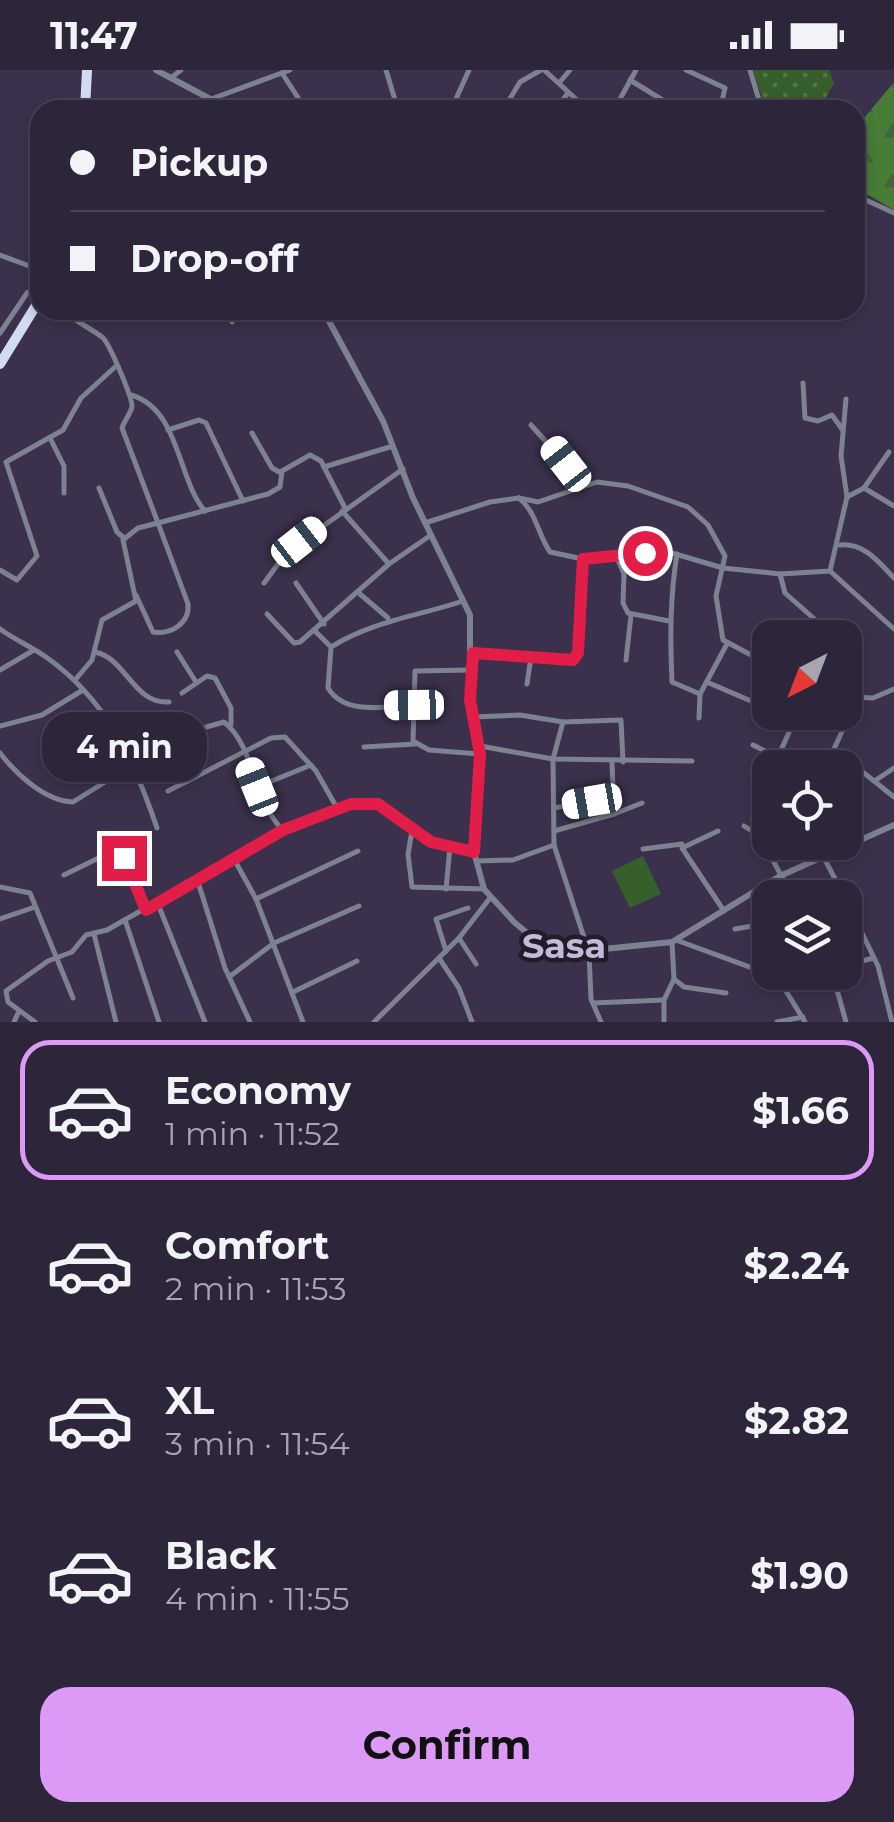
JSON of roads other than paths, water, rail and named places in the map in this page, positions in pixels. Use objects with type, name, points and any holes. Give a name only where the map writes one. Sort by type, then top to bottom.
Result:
[{"type":"highway","points":[[85,100],[88,70]]},
{"type":"highway","points":[[0,364],[30,315]]},
{"type":"street","points":[[156,70],[217,100]]},
{"type":"street","points":[[172,77],[181,70]]},
{"type":"street","points":[[214,98],[273,73],[290,70]]},
{"type":"street","points":[[386,70],[395,100]]},
{"type":"street","points":[[455,100],[468,70]]},
{"type":"street","points":[[509,100],[520,82],[543,70],[576,100]]},
{"type":"street","points":[[558,84],[570,70]]},
{"type":"street","points":[[619,100],[636,70]]},
{"type":"street","points":[[686,70],[725,88],[722,100]]},
{"type":"street","points":[[750,70],[759,100]]},
{"type":"street","points":[[282,72],[300,100]]},
{"type":"street","points":[[630,80],[663,100]]},
{"type":"street","points":[[563,100],[568,93]]},
{"type":"street","points":[[865,200],[894,213]]},
{"type":"street","points":[[0,255],[30,266]]},
{"type":"street","points":[[1,331],[30,291]]},
{"type":"street","points":[[77,320],[106,340],[116,356],[115,367],[131,394],[132,409],[122,428],[188,604],[188,617],[183,624],[158,634],[153,632],[136,595],[124,538],[117,532],[99,488]]},
{"type":"street","points":[[327,320],[393,446],[472,624],[473,718],[480,750],[475,856],[490,898],[546,947],[565,953],[589,952],[674,941],[780,876],[814,860]]},
{"type":"street","points":[[0,570],[17,580],[37,556],[6,462],[51,440],[73,419],[87,392],[115,367]]},
{"type":"street","points":[[803,383],[805,418],[818,421],[832,415],[844,431]]},
{"type":"street","points":[[131,394],[139,396],[168,430],[193,494],[204,511]]},
{"type":"street","points":[[830,571],[840,545],[847,497],[841,456],[846,399]]},
{"type":"street","points":[[168,430],[199,420],[206,423],[243,501]]},
{"type":"street","points":[[531,425],[566,464],[572,488]]},
{"type":"street","points":[[252,433],[272,468],[280,473]]},
{"type":"street","points":[[51,440],[64,466],[64,493]]},
{"type":"street","points":[[324,467],[393,446]]},
{"type":"street","points":[[847,497],[864,488],[889,452]]},
{"type":"street","points":[[280,473],[310,455],[324,467],[343,509],[389,564]]},
{"type":"street","points":[[264,583],[286,552],[403,469]]},
{"type":"street","points":[[124,538],[138,528],[278,488],[280,473]]},
{"type":"street","points":[[426,523],[468,508],[519,498],[538,502],[596,482],[628,486],[688,507],[708,525],[722,550],[718,629],[728,644],[752,656]]},
{"type":"street","points":[[864,488],[894,506]]},
{"type":"street","points":[[519,498],[530,508],[537,532],[550,552],[583,559],[665,551],[722,568],[780,574],[830,571],[894,629]]},
{"type":"street","points":[[267,614],[296,644],[360,594],[389,564],[431,535]]},
{"type":"street","points":[[840,545],[854,545],[874,556],[894,578]]},
{"type":"street","points":[[677,554],[668,621],[673,632],[672,682],[700,694]]},
{"type":"street","points":[[616,555],[624,574],[623,603],[630,615],[626,660]]},
{"type":"street","points":[[473,653],[570,661],[577,656],[583,559]]},
{"type":"street","points":[[780,574],[785,594],[815,620]]},
{"type":"street","points":[[296,583],[324,624]]},
{"type":"street","points":[[360,594],[388,619]]},
{"type":"street","points":[[75,680],[95,652],[102,620],[136,600],[136,595]]},
{"type":"street","points":[[331,647],[388,619],[410,618],[464,600]]},
{"type":"street","points":[[630,615],[668,621]]},
{"type":"street","points":[[0,629],[84,689],[135,764],[157,828]]},
{"type":"street","points":[[315,631],[331,647],[328,688],[336,699],[358,707],[414,705]]},
{"type":"street","points":[[699,718],[700,694],[728,644]]},
{"type":"street","points":[[0,670],[34,650]]},
{"type":"street","points":[[95,652],[108,657],[149,699],[169,702]]},
{"type":"street","points":[[177,652],[196,682]]},
{"type":"street","points":[[526,684],[531,657]]},
{"type":"street","points":[[415,744],[414,674],[418,669],[472,670]]},
{"type":"street","points":[[182,693],[207,676],[214,678],[231,708],[230,727],[270,817],[283,830]]},
{"type":"street","points":[[709,683],[752,701]]},
{"type":"street","points":[[0,726],[42,714],[84,689]]},
{"type":"street","points":[[862,697],[873,698],[894,689]]},
{"type":"street","points":[[473,718],[520,715],[562,722],[621,720],[622,762]]},
{"type":"street","points":[[0,753],[21,777],[67,803],[78,802],[193,730],[219,722],[230,727]]},
{"type":"street","points":[[562,722],[553,759],[554,845],[589,952],[593,1003],[601,1022]]},
{"type":"street","points":[[842,730],[834,748],[894,796]]},
{"type":"street","points":[[68,758],[116,731]]},
{"type":"street","points":[[168,791],[270,738],[286,737],[311,765],[338,808]]},
{"type":"street","points":[[364,747],[415,744],[612,762],[692,760]]},
{"type":"street","points":[[754,745],[764,750]]},
{"type":"street","points":[[612,762],[614,814]]},
{"type":"street","points":[[257,787],[311,765]]},
{"type":"street","points":[[876,780],[894,768]]},
{"type":"street","points":[[554,808],[592,801]]},
{"type":"street","points":[[554,831],[642,803]]},
{"type":"street","points":[[34,1022],[3,997],[8,990],[56,958],[72,952],[86,935],[146,910],[283,830],[338,808],[378,804],[412,831],[475,856],[512,860],[554,845]]},
{"type":"street","points":[[862,837],[894,825]]},
{"type":"street","points":[[744,826],[760,836],[782,880]]},
{"type":"street","points":[[412,831],[409,884],[418,890],[484,889]]},
{"type":"street","points":[[643,849],[682,844],[718,831]]},
{"type":"street","points":[[682,844],[724,911]]},
{"type":"street","points":[[446,889],[450,847]]},
{"type":"street","points":[[64,876],[115,850],[124,858],[146,910]]},
{"type":"street","points":[[256,899],[358,851]]},
{"type":"street","points":[[234,858],[256,899],[304,1022]]},
{"type":"street","points":[[198,882],[229,977],[250,1022]]},
{"type":"street","points":[[0,887],[28,890],[73,998]]},
{"type":"street","points":[[374,1022],[459,938],[490,898]]},
{"type":"street","points":[[158,903],[205,1022]]},
{"type":"street","points":[[229,977],[274,944],[359,906]]},
{"type":"street","points":[[0,919],[34,907]]},
{"type":"street","points":[[446,951],[436,919],[468,908]]},
{"type":"street","points":[[125,920],[158,1020],[149,1022]]},
{"type":"street","points":[[735,929],[752,926]]},
{"type":"street","points":[[862,933],[874,958],[892,1022]]},
{"type":"street","points":[[94,934],[116,1022]]},
{"type":"street","points":[[459,938],[476,964]]},
{"type":"street","points":[[674,941],[752,968]]},
{"type":"street","points":[[664,1022],[664,1000],[674,979],[674,941]]},
{"type":"street","points":[[439,958],[459,988],[472,1022]]},
{"type":"street","points":[[862,961],[874,958]]},
{"type":"street","points":[[293,992],[357,961]]},
{"type":"street","points":[[674,979],[684,987],[726,993]]},
{"type":"street","points":[[778,1022],[804,1020],[785,990]]},
{"type":"street","points":[[837,990],[846,1022]]},
{"type":"street","points":[[593,1003],[664,1000]]},
{"type":"street","points":[[14,1022],[19,1011]]},
{"type":"district","name":"Sasa","points":[[564,946]]}]
